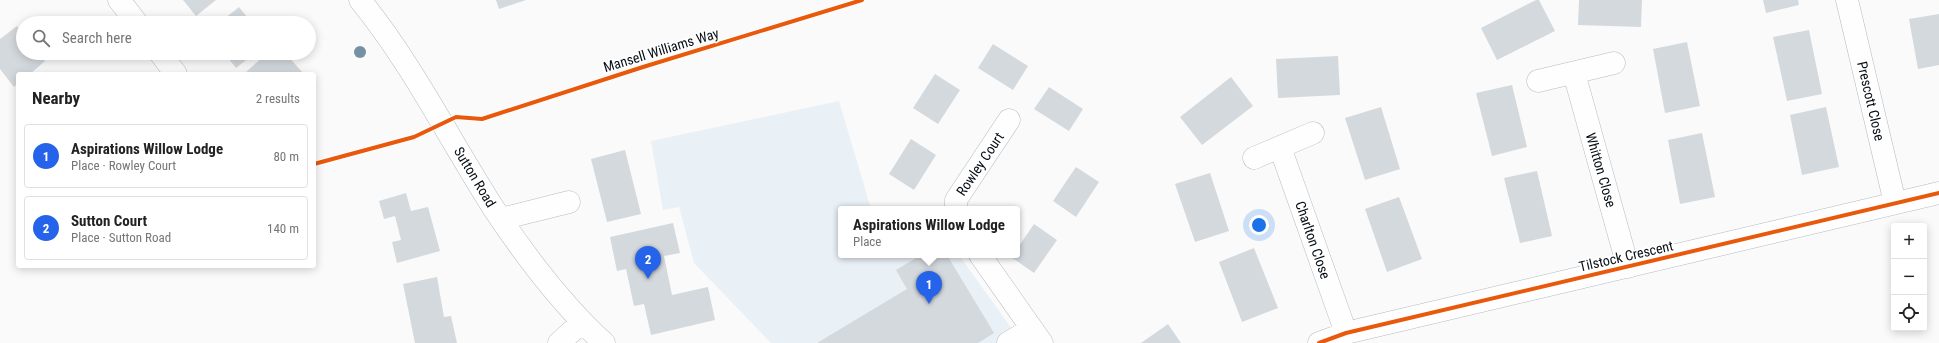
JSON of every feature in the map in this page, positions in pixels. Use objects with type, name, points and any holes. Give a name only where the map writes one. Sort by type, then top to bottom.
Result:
[{"type":"street","points":[[119,0],[132,16]]},
{"type":"street","name":"Sutton Road","points":[[360,0],[379,23],[410,68],[501,219],[524,254],[581,323],[604,343]]},
{"type":"street","name":"Prescott Close","points":[[1847,0],[1895,203]]},
{"type":"street","points":[[165,60],[174,72]]},
{"type":"street","points":[[1538,81],[1614,63]]},
{"type":"street","name":"Whitton Close","points":[[1574,73],[1628,267]]},
{"type":"street","name":"Rowley Court","points":[[956,206],[956,200],[1009,120]]},
{"type":"street","points":[[1254,158],[1313,133]]},
{"type":"street","name":"Charlton Close","points":[[1280,147],[1346,333]]},
{"type":"street","name":"Tilstock Crescent","points":[[1319,343],[1346,333],[1939,192]]},
{"type":"street","points":[[501,219],[569,202]]},
{"type":"street","points":[[982,258],[1037,336],[1008,343]]},
{"type":"street","points":[[559,343],[581,323]]},
{"type":"shaded area","points":[[839,101],[870,206],[838,206],[838,258],[961,258],[1022,343],[771,343],[694,263],[679,207],[663,210],[651,141]]},
{"type":"building","points":[[183,0],[216,0],[196,16]]},
{"type":"building","points":[[496,0],[526,0],[499,9]]},
{"type":"building","points":[[1536,0],[1539,0],[1555,31],[1497,60],[1481,28]]},
{"type":"building","points":[[1579,0],[1642,0],[1641,27],[1578,25]]},
{"type":"building","points":[[1763,0],[1798,0],[1799,5],[1766,13]]},
{"type":"building","points":[[239,7],[246,16],[228,16]]},
{"type":"building","points":[[1939,14],[1939,65],[1918,69],[1909,19]]},
{"type":"building","points":[[16,27],[16,60],[45,61],[32,72],[16,72],[16,85],[14,87],[0,69],[0,39]]},
{"type":"building","points":[[1809,30],[1822,94],[1787,101],[1773,37]]},
{"type":"building","points":[[1687,42],[1700,106],[1665,113],[1653,49]]},
{"type":"building","points":[[993,44],[1028,66],[1013,90],[978,68]]},
{"type":"building","points":[[1338,56],[1340,95],[1278,98],[1276,59]]},
{"type":"building","points":[[230,60],[246,60],[236,68]]},
{"type":"building","points":[[259,60],[291,60],[302,72],[246,72]]},
{"type":"building","points":[[935,74],[960,90],[938,124],[913,108]]},
{"type":"building","points":[[1231,77],[1253,106],[1202,145],[1180,117]]},
{"type":"building","points":[[1512,85],[1527,147],[1492,156],[1476,93]]},
{"type":"building","points":[[1049,87],[1083,109],[1069,131],[1034,109]]},
{"type":"building","points":[[1381,107],[1400,169],[1365,180],[1345,118]]},
{"type":"building","points":[[1826,107],[1839,167],[1802,175],[1790,115]]},
{"type":"building","points":[[1702,133],[1715,197],[1680,204],[1668,140]]},
{"type":"building","points":[[911,139],[936,155],[914,190],[889,174]]},
{"type":"building","points":[[625,150],[641,214],[607,222],[591,159]]},
{"type":"building","points":[[1076,167],[1099,182],[1076,217],[1053,201]]},
{"type":"building","points":[[1537,171],[1552,236],[1520,243],[1504,178]]},
{"type":"building","points":[[1210,173],[1229,231],[1195,242],[1175,184]]},
{"type":"building","points":[[406,193],[411,211],[428,207],[440,251],[397,263],[392,242],[401,240],[395,216],[384,219],[379,201]]},
{"type":"building","points":[[1399,197],[1422,259],[1387,272],[1365,209]]},
{"type":"building","points":[[673,223],[680,253],[664,256],[672,295],[708,287],[715,320],[651,335],[644,304],[634,306],[626,269],[617,271],[610,237]]},
{"type":"building","points":[[1034,224],[1057,240],[1034,273],[1012,258],[1020,258],[1020,245]]},
{"type":"building","points":[[1254,248],[1278,308],[1242,322],[1219,262]]},
{"type":"building","points":[[916,258],[949,258],[994,333],[978,343],[817,343],[907,289],[896,270]]},
{"type":"building","points":[[437,277],[444,317],[451,316],[457,343],[415,343],[403,284]]},
{"type":"building","points":[[1168,324],[1181,343],[1141,343]]},
{"type":"cycle path","name":"Mansell Williams Way","points":[[316,163],[414,137],[456,117],[482,119],[643,67],[862,0]]},
{"type":"cycle path","points":[[1319,343],[1346,333],[1939,193]]},
{"type":"place","name":"Sutton Court","points":[[648,279]]},
{"type":"place","name":"Aspirations Willow Lodge","points":[[929,304]]}]
